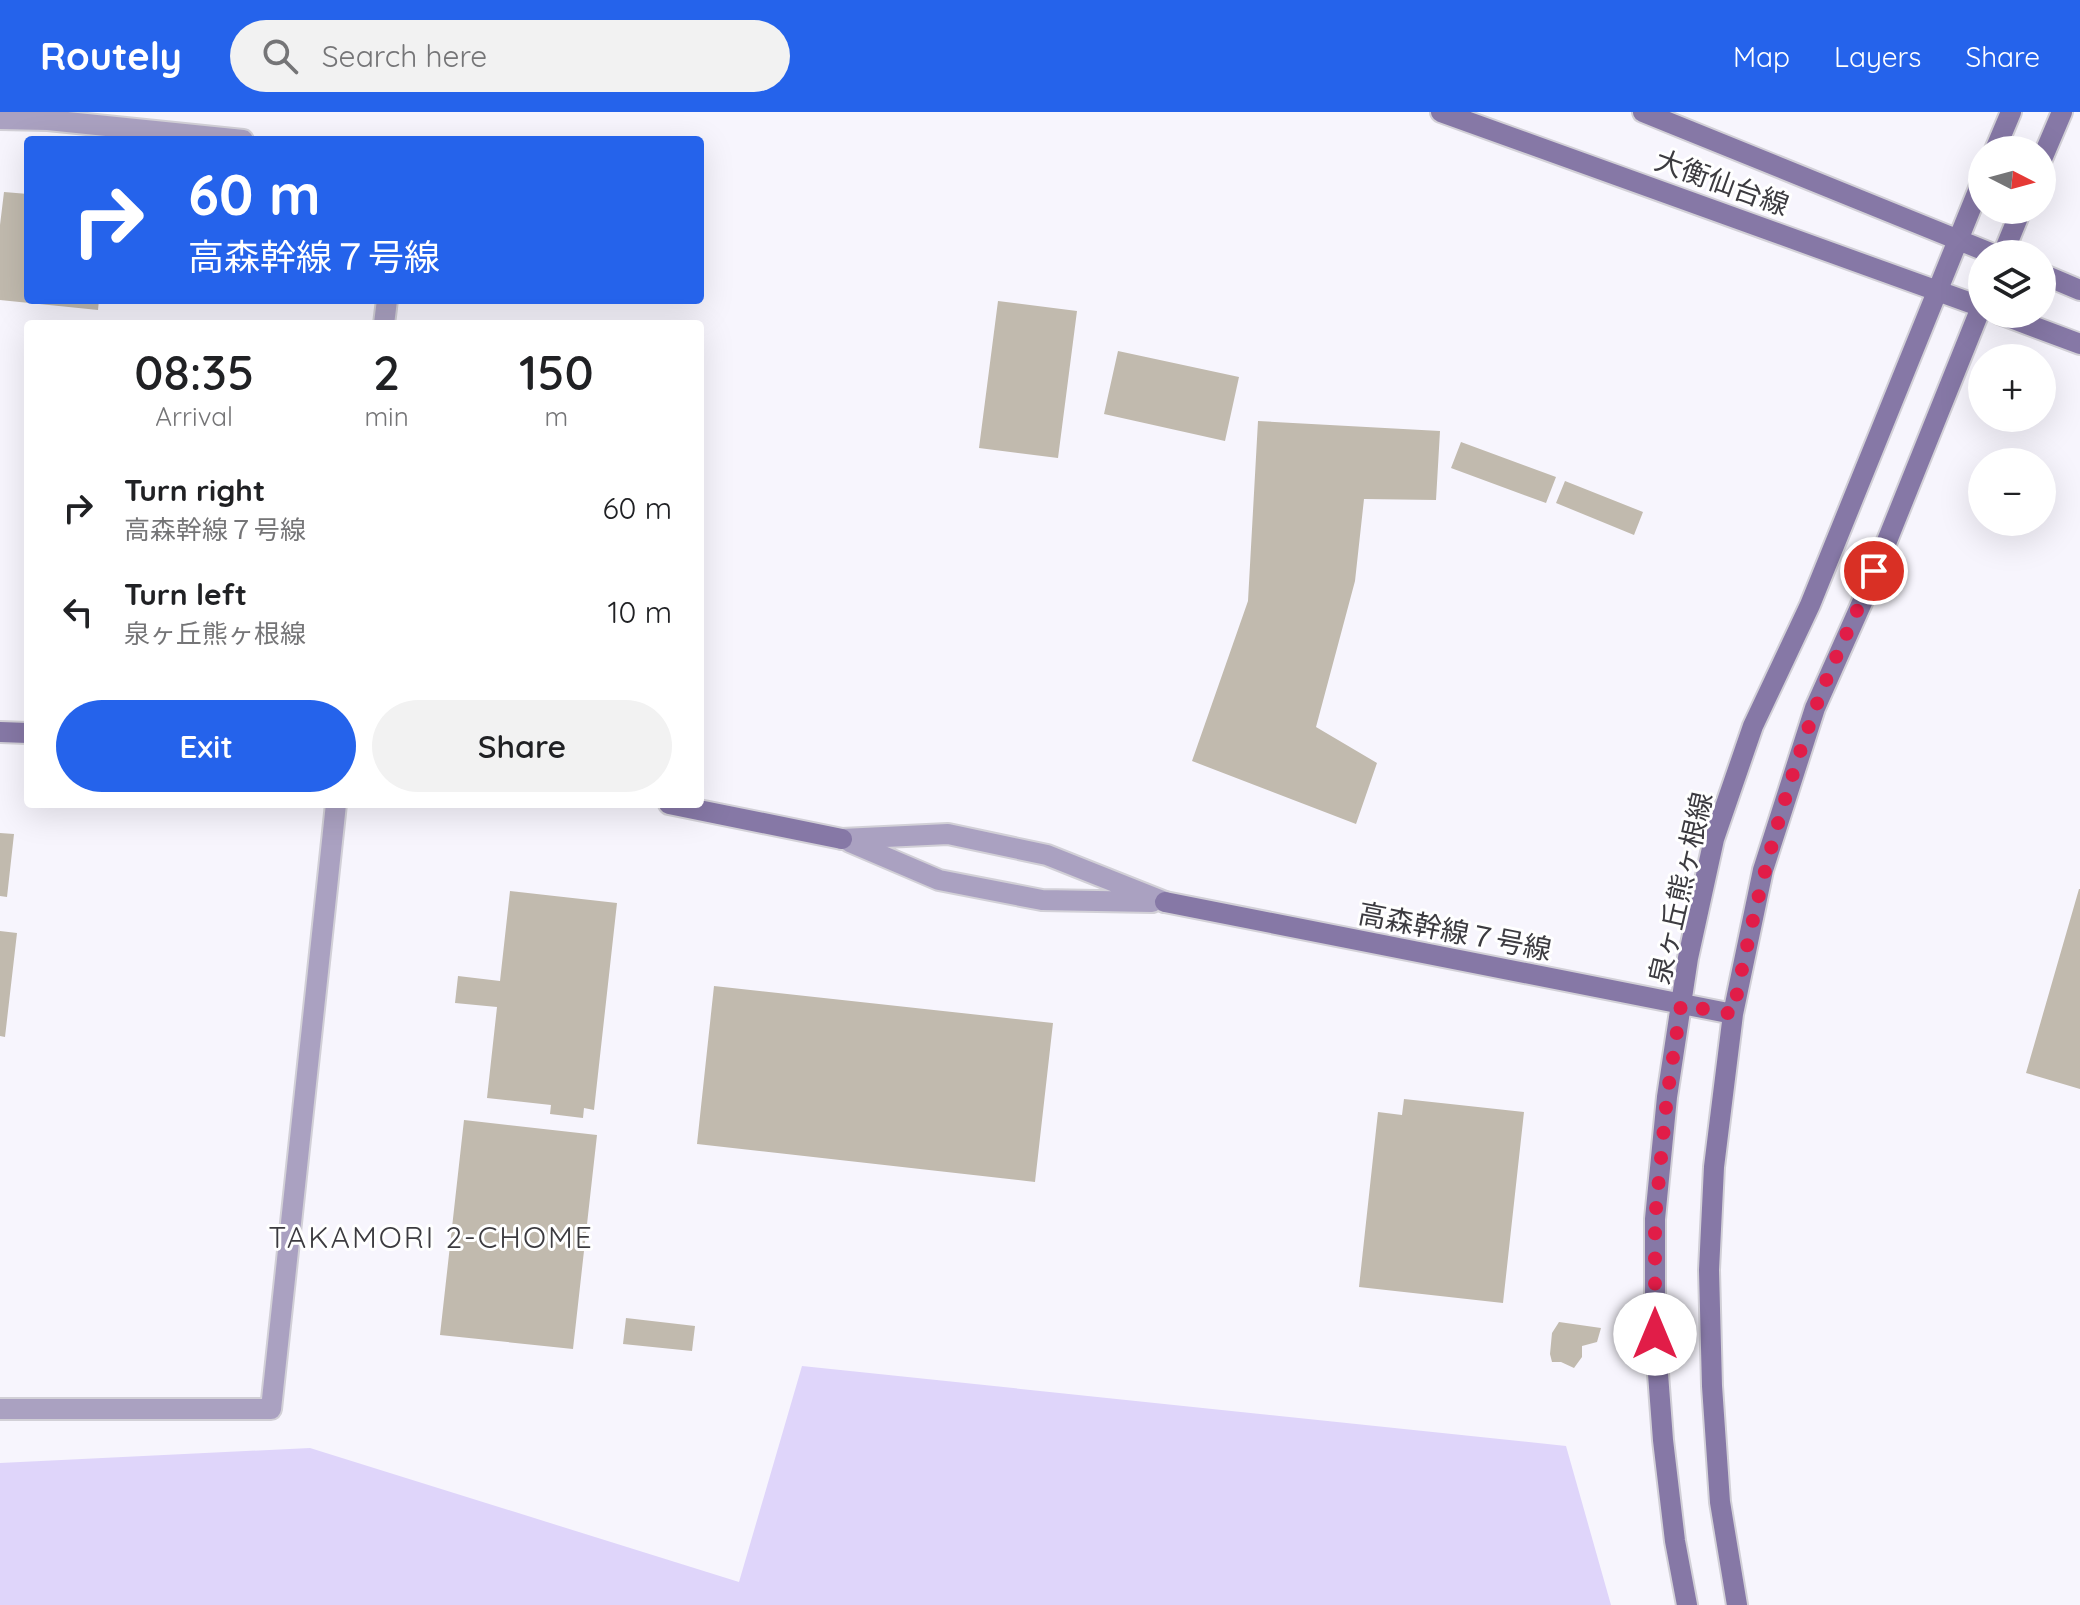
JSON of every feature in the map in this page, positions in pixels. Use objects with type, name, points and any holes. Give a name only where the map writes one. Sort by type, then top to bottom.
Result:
[{"type":"main road","name":"大衡仙台線","points":[[1441,112],[1968,302]]},
{"type":"main road","name":"大衡仙台線","points":[[1643,112],[1968,243]]},
{"type":"main road","points":[[2001,136],[2011,112]]},
{"type":"main road","points":[[2052,136],[2062,112]]},
{"type":"main road","name":"泉ヶ丘熊ヶ根線","points":[[1687,1605],[1664,1455],[1655,1319],[1655,1219],[1667,1097],[1681,1005],[1714,839],[1753,726],[1810,605],[1968,215]]},
{"type":"main road","points":[[2056,280],[2080,290]]},
{"type":"main road","points":[[1737,1605],[1720,1502],[1712,1386],[1709,1270],[1714,1167],[1733,1014],[1763,870],[1810,721],[1973,328]]},
{"type":"main road","points":[[2037,328],[2080,344]]},
{"type":"main road","points":[[0,732],[24,733]]},
{"type":"main road","name":"高森幹線７号線","points":[[689,808],[842,839]]},
{"type":"main road","name":"高森幹線７号線","points":[[1165,902],[1733,1014]]},
{"type":"street","points":[[0,119],[48,120],[204,136]]},
{"type":"street","points":[[0,1409],[271,1409],[336,808]]},
{"type":"street","name":"高森幹線７号線","points":[[842,839],[948,834],[1047,855],[1165,902]]},
{"type":"street","name":"高森幹線７号線","points":[[842,839],[939,880],[1042,900],[1165,902]]},
{"type":"shaded area","points":[[802,1366],[1566,1446],[1611,1605],[0,1605],[0,1463],[310,1448],[739,1582]]},
{"type":"building","points":[[4,192],[24,194],[24,302],[0,300],[0,225]]},
{"type":"building","points":[[998,301],[1077,311],[1058,458],[979,448]]},
{"type":"building","points":[[39,304],[99,304],[98,310]]},
{"type":"building","points":[[1118,351],[1239,377],[1225,441],[1104,414]]},
{"type":"building","points":[[1258,421],[1440,431],[1436,500],[1364,499],[1355,581],[1316,727],[1377,763],[1356,824],[1192,761],[1248,601]]},
{"type":"building","points":[[1461,442],[1556,477],[1546,503],[1451,468]]},
{"type":"building","points":[[1565,481],[1643,512],[1634,535],[1556,503]]},
{"type":"building","points":[[0,833],[14,834],[7,897],[0,896]]},
{"type":"building","points":[[2080,889],[2080,1089],[2026,1073]]},
{"type":"building","points":[[510,891],[617,903],[594,1110],[584,1108],[583,1118],[550,1114],[551,1105],[487,1098],[497,1007],[455,1003],[458,976],[500,981]]},
{"type":"building","points":[[0,931],[17,933],[5,1037],[0,1036]]},
{"type":"building","points":[[714,986],[1053,1023],[1035,1182],[697,1144]]},
{"type":"building","points":[[1404,1099],[1524,1112],[1503,1303],[1359,1287],[1378,1112],[1402,1115]]},
{"type":"building","points":[[464,1120],[597,1135],[573,1349],[440,1335]]},
{"type":"building","points":[[626,1318],[695,1326],[692,1351],[623,1344]]},
{"type":"building","points":[[1559,1322],[1601,1328],[1597,1342],[1582,1346],[1582,1357],[1574,1368],[1552,1362],[1552,1333]]},
{"type":"district","name":"TAKAMORI 2-CHOME","points":[[431,1237]]},
{"type":"route","points":[[1655,1334],[1655,1219],[1667,1097],[1681,1005],[1733,1014],[1763,870],[1784,800],[1815,708],[1874,571]]}]
